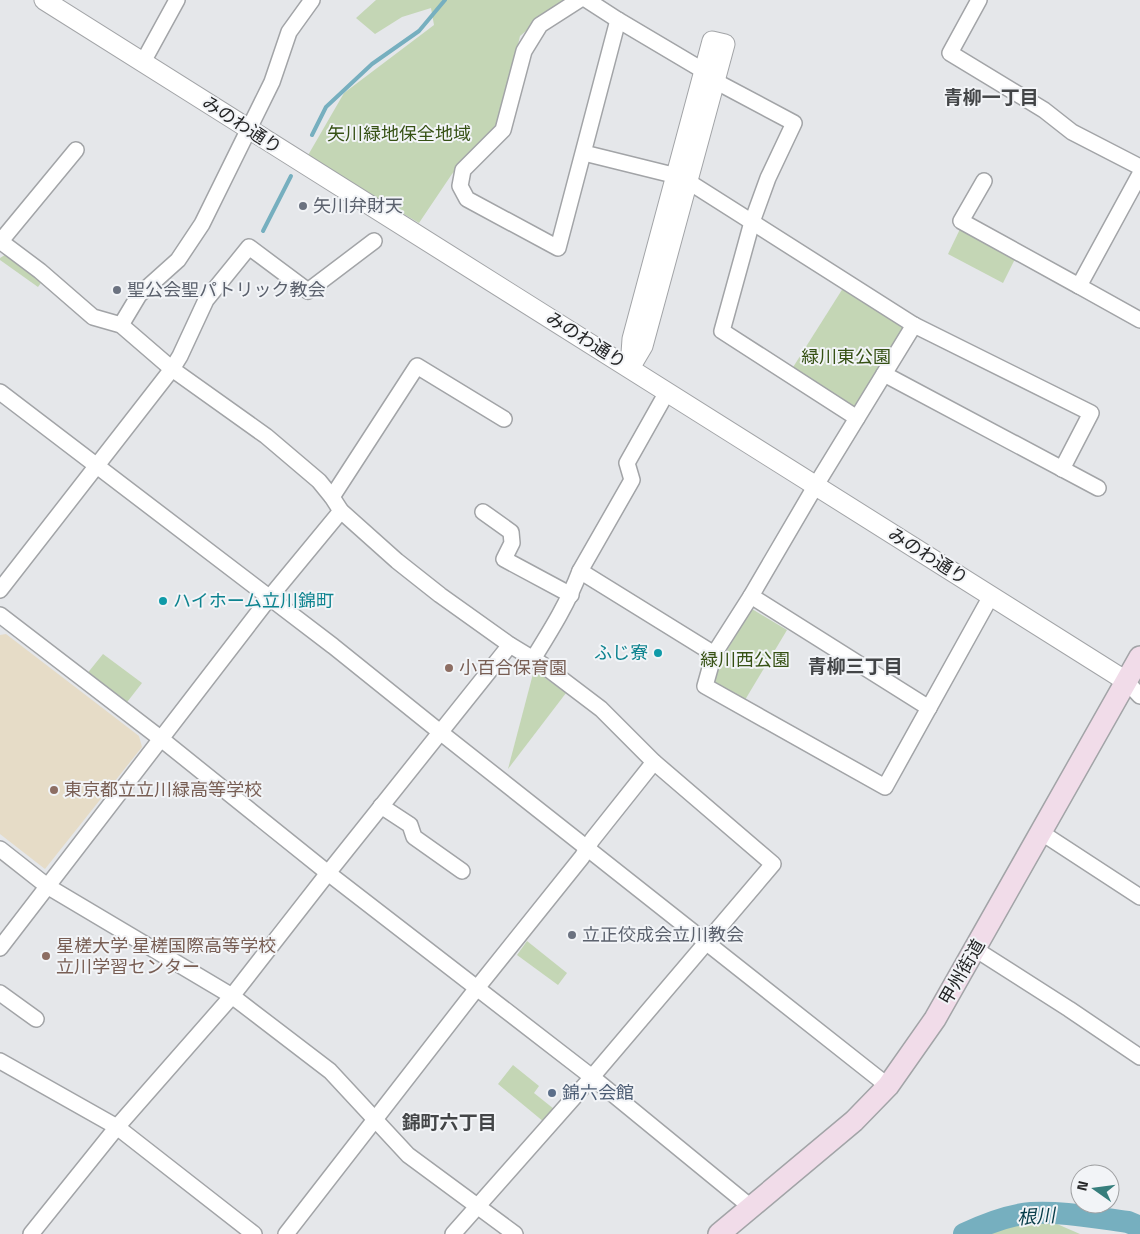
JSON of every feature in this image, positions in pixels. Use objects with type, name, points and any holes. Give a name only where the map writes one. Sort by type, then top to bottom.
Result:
[{"type":"main road","name":"甲州街道","points":[[719,1234],[854,1121],[888,1086],[935,1019],[1042,833],[1133,688],[1140,656]]},
{"type":"street","name":"みのわ通り","points":[[44,0],[816,485],[1133,688]]},
{"type":"street","points":[[143,62],[177,0]]},
{"type":"street","points":[[121,325],[139,296],[178,260],[191,241],[216,196],[272,82],[289,32],[312,0]]},
{"type":"street","points":[[579,0],[540,25],[524,51],[503,130],[463,170],[460,186],[467,199],[558,248],[618,20]]},
{"type":"street","points":[[587,0],[710,76],[794,123],[768,178],[752,222],[722,331],[857,418]]},
{"type":"street","points":[[979,0],[950,53],[1044,110],[1072,132],[1140,167]]},
{"type":"street","points":[[630,368],[632,339],[683,179],[710,76]]},
{"type":"street","points":[[76,150],[0,241],[40,271],[93,317],[121,325],[172,370],[266,436],[318,481],[341,511],[397,561],[440,595],[510,645],[544,664],[601,709],[654,762],[773,864],[592,1077],[453,1234]]},
{"type":"street","points":[[584,153],[683,179],[914,325],[1091,413],[1062,469]]},
{"type":"street","points":[[1079,286],[1140,174]]},
{"type":"street","points":[[984,181],[961,222],[1140,320]]},
{"type":"street","points":[[0,590],[172,370],[206,300],[249,247],[308,291],[374,242]]},
{"type":"street","points":[[914,325],[714,654],[705,686],[885,787],[991,596]]},
{"type":"street","points":[[332,497],[417,366],[504,419]]},
{"type":"street","points":[[884,374],[1098,488]]},
{"type":"street","points":[[0,392],[270,597],[888,1086]]},
{"type":"street","points":[[533,659],[554,626],[571,595],[580,571],[632,480],[626,463],[667,392]]},
{"type":"street","points":[[0,948],[270,597],[341,511]]},
{"type":"street","points":[[483,512],[511,532],[512,543],[504,559],[571,595]]},
{"type":"street","points":[[580,571],[714,654]]},
{"type":"street","points":[[751,596],[929,708]]},
{"type":"street","points":[[0,615],[160,738],[328,873],[592,1077],[752,1208]]},
{"type":"street","points":[[31,1234],[117,1127],[232,996],[510,645]]},
{"type":"street","points":[[286,1234],[477,988],[582,857],[592,840],[654,762]]},
{"type":"street","points":[[381,806],[410,825],[414,837],[462,871]]},
{"type":"street","points":[[1042,833],[1140,897]]},
{"type":"street","points":[[0,849],[47,886],[232,996],[330,1071],[408,1155],[515,1234]]},
{"type":"street","points":[[975,949],[1069,1009],[1140,1058]]},
{"type":"street","points":[[0,993],[36,1019]]},
{"type":"street","points":[[0,1061],[117,1127],[254,1234]]},
{"type":"shaded area","name":"東京都立立川緑高等学校","points":[[6,634],[139,736],[142,747],[45,869],[0,834],[0,635]]},
{"type":"green space","name":"矢川緑地保全地域","points":[[376,0],[564,0],[520,36],[499,126],[452,174],[419,223],[307,157],[344,93],[434,25],[431,8],[402,17],[375,34],[356,18]]},
{"type":"green space","points":[[961,227],[1016,257],[1003,283],[948,254]]},
{"type":"green space","points":[[8,253],[43,280],[38,287],[0,260],[0,258]]},
{"type":"green space","name":"緑川東公園","points":[[845,285],[911,327],[855,415],[790,372]]},
{"type":"green space","name":"緑川西公園","points":[[752,609],[787,630],[745,700],[714,682],[724,655]]},
{"type":"green space","points":[[103,654],[142,683],[124,706],[86,675]]},
{"type":"green space","points":[[534,670],[566,693],[508,769]]},
{"type":"green space","points":[[527,941],[567,973],[558,985],[517,955]]},
{"type":"green space","points":[[513,1065],[539,1086],[534,1093],[554,1109],[544,1122],[498,1084]]},
{"type":"green space","points":[[1025,1221],[1057,1224],[1080,1234],[980,1234]]},
{"type":"waterway","points":[[312,135],[326,107],[372,64],[419,31],[445,0]]},
{"type":"waterway","points":[[263,231],[291,176]]},
{"type":"waterway","name":"根川","points":[[964,1234],[997,1220],[1031,1213],[1080,1215],[1128,1222],[1140,1227]]},
{"type":"place","name":"矢川弁財天","points":[[303,206]]},
{"type":"place","name":"聖公会聖パトリック教会","points":[[117,290]]},
{"type":"place","name":"ハイホーム立川錦町","points":[[163,601]]},
{"type":"place","name":"ふじ寮","points":[[658,653]]},
{"type":"place","name":"小百合保育園","points":[[449,668]]},
{"type":"place","name":"東京都立立川緑高等学校","points":[[54,790]]},
{"type":"place","name":"立正佼成会立川教会","points":[[572,935]]},
{"type":"place","name":"星槎大学 星槎国際高等学校 立川学習センター","points":[[46,956]]},
{"type":"place","name":"錦六会館","points":[[552,1093]]},
{"type":"district","name":"青柳一丁目","points":[[991,97]]},
{"type":"district","name":"青柳三丁目","points":[[855,666]]},
{"type":"district","name":"錦町六丁目","points":[[449,1122]]}]
